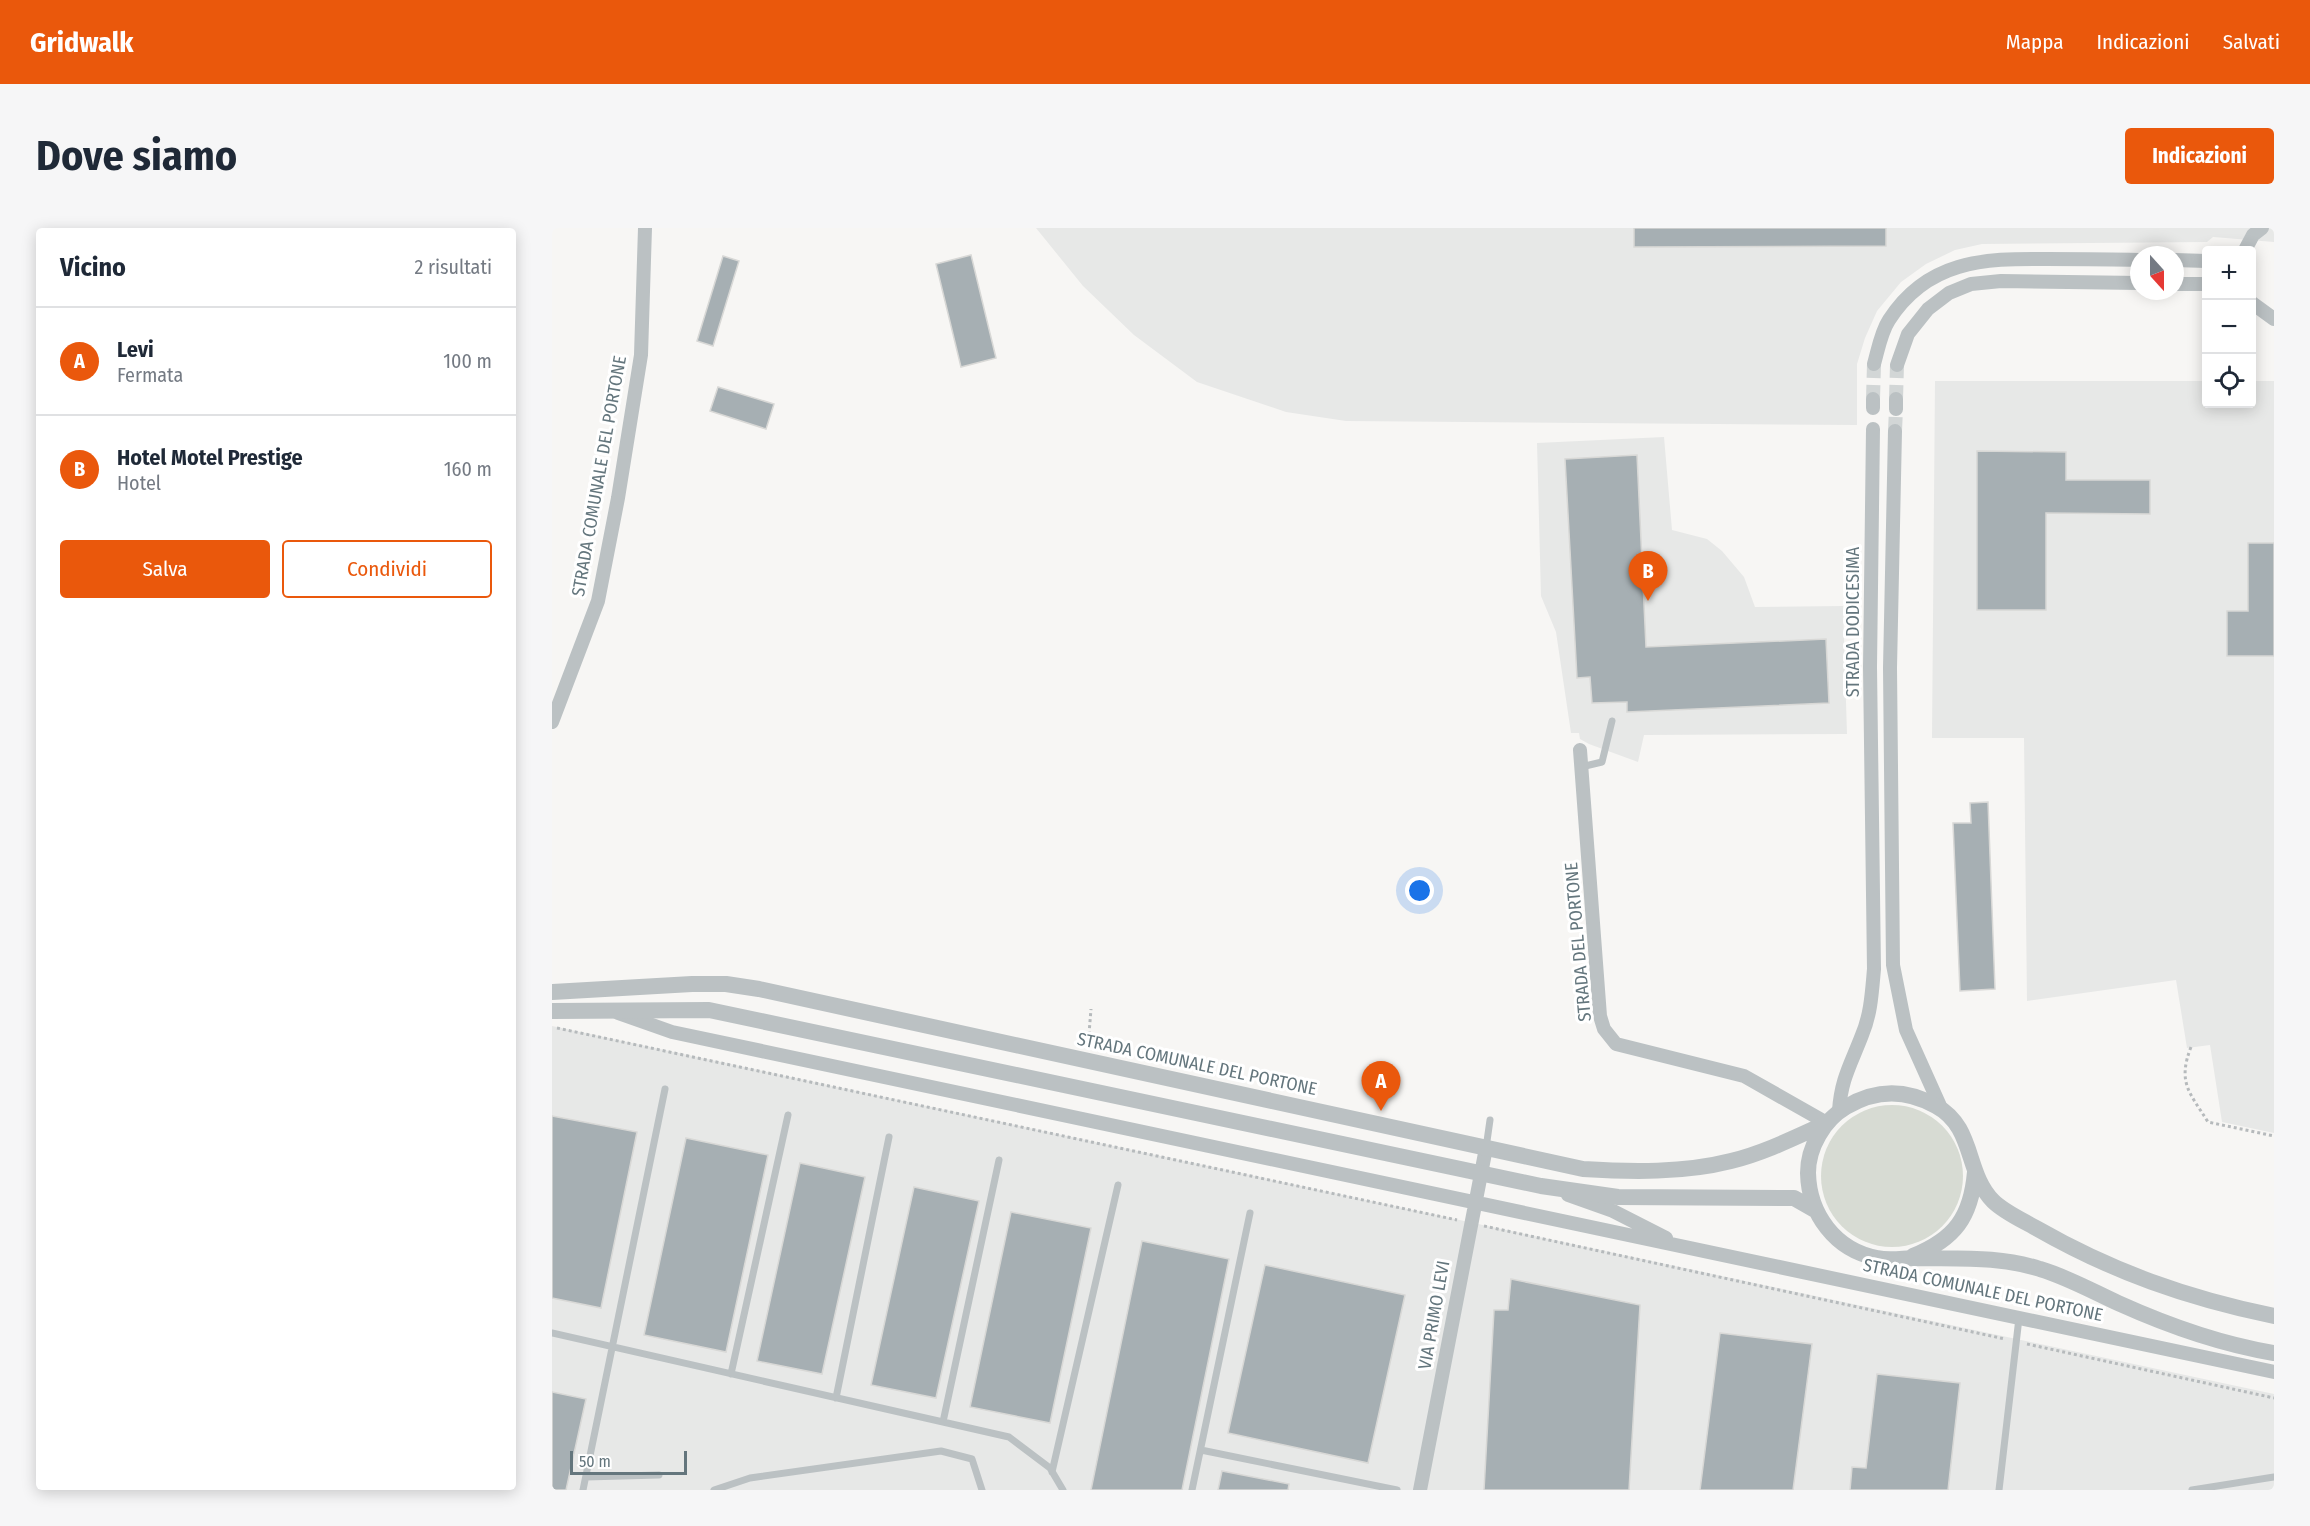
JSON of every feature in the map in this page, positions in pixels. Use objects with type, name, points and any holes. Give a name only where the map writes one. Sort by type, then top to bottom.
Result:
[{"type":"street","name":"STRADA COMUNALE DEL PORTONE","points":[[552,722],[598,601],[618,498],[641,355],[645,228]]},
{"type":"street","points":[[2247,246],[2253,236],[2262,228]]},
{"type":"street","points":[[1874,364],[1888,322],[1912,291],[1962,264],[1997,258],[2130,260]]},
{"type":"street","points":[[2184,260],[2202,261]]},
{"type":"street","points":[[1897,365],[1908,334],[1928,309],[1949,293],[1971,284],[2001,281],[2130,283]]},
{"type":"street","points":[[2184,284],[2202,284]]},
{"type":"street","points":[[2256,306],[2274,319]]},
{"type":"street","name":"STRADA DODICESIMA","points":[[1833,1117],[1845,1072],[1862,1035],[1870,1005],[1874,969],[1870,667],[1873,429]]},
{"type":"street","name":"STRADA DODICESIMA","points":[[1895,431],[1890,668],[1893,965],[1906,1030],[1941,1108]]},
{"type":"street","name":"STRADA DEL PORTONE","points":[[1580,750],[1600,1016],[1609,1038],[1616,1044],[1744,1076],[1833,1117]]},
{"type":"street","points":[[1872,814],[1892,815]]},
{"type":"street","name":"STRADA COMUNALE DEL PORTONE","points":[[552,992],[692,984],[726,984],[759,989],[1583,1169],[1690,1168],[1747,1156],[1833,1117],[1860,1098],[1889,1093],[1920,1097],[1941,1108],[1951,1117],[1968,1142],[1975,1171],[1990,1199],[1998,1206],[2077,1250],[2125,1273],[2173,1291],[2274,1316]]},
{"type":"street","name":"STRADA COMUNALE DEL PORTONE","points":[[607,1009],[672,1032],[2274,1372]]},
{"type":"street","name":"STRADA COMUNALE DEL PORTONE","points":[[552,1011],[709,1010],[1541,1186],[1618,1197],[1794,1198],[1815,1210]]},
{"type":"street","name":"STRADA COMUNALE DEL PORTONE","points":[[1833,1117],[1815,1142],[1808,1167],[1808,1186],[1815,1210],[1832,1235],[1852,1250],[1875,1258],[1993,1260],[2036,1267],[2210,1340],[2274,1353]]},
{"type":"street","name":"VIA PRIMO LEVI","points":[[1420,1490],[1469,1223],[1486,1148]]},
{"type":"street","name":"STRADA COMUNALE DEL PORTONE","points":[[1906,1258],[1928,1250],[1947,1238],[1963,1219],[1973,1196],[1975,1171]]},
{"type":"street","name":"STRADA COMUNALE DEL PORTONE","points":[[1541,1186],[1613,1211],[1685,1247]]},
{"type":"lane","points":[[1581,767],[1602,762],[1612,722]]},
{"type":"lane","points":[[583,1490],[665,1089]]},
{"type":"lane","points":[[731,1374],[788,1115]]},
{"type":"lane","points":[[1486,1148],[1490,1120]]},
{"type":"lane","points":[[836,1398],[889,1137]]},
{"type":"lane","points":[[943,1422],[999,1160]]},
{"type":"lane","points":[[1052,1472],[1118,1185]]},
{"type":"lane","points":[[1192,1490],[1250,1213]]},
{"type":"lane","points":[[1999,1490],[2019,1318]]},
{"type":"lane","points":[[552,1333],[1009,1437],[1052,1472],[1063,1490]]},
{"type":"lane","points":[[1201,1450],[1397,1490]]},
{"type":"lane","points":[[714,1490],[750,1479],[941,1451],[972,1459],[982,1490]]},
{"type":"lane","points":[[586,1476],[659,1475]]},
{"type":"lane","points":[[2192,1490],[2274,1477]]},
{"type":"path","points":[[1090,1034],[1091,1009]]},
{"type":"path","points":[[552,1027],[2274,1398]]},
{"type":"path","points":[[2191,1047],[2185,1064],[2184,1083],[2208,1122],[2274,1136]]},
{"type":"shaded area","points":[[1036,228],[2274,228],[2274,242],[2213,237],[2207,242],[1982,244],[1955,250],[1926,264],[1901,282],[1877,311],[1857,364],[1857,425],[1346,421],[1286,412],[1197,382],[1134,335],[1083,286]]},
{"type":"shaded area","points":[[1935,381],[2202,381],[2202,408],[2256,408],[2256,381],[2274,381],[2274,1133],[2222,1122],[2210,1045],[2187,1048],[2176,980],[2027,1001],[2024,738],[1932,738]]},
{"type":"shaded area","points":[[1664,437],[1672,530],[1707,539],[1722,551],[1744,577],[1755,607],[1843,606],[1847,734],[1644,735],[1638,762],[1589,744],[1580,739],[1579,733],[1571,733],[1556,632],[1541,596],[1537,443]]},
{"type":"shaded area","points":[[552,1026],[2274,1394],[2274,1490],[552,1490]]},
{"type":"shaded area","points":[[1892,1105],[1919,1111],[1942,1126],[1957,1149],[1963,1176],[1957,1203],[1942,1226],[1919,1241],[1892,1247],[1865,1241],[1842,1226],[1827,1203],[1821,1176],[1827,1149],[1842,1126],[1865,1111]]},
{"type":"building","points":[[1634,228],[1886,228],[1886,246],[1634,247]]},
{"type":"building","points":[[971,255],[996,358],[961,367],[936,264]]},
{"type":"building","points":[[723,256],[739,261],[713,346],[697,341]]},
{"type":"building","points":[[718,387],[774,404],[766,429],[710,411]]},
{"type":"building","points":[[1977,451],[2066,452],[2066,480],[2150,480],[2150,514],[2046,513],[2046,610],[1977,610]]},
{"type":"building","points":[[1637,455],[1646,647],[1826,639],[1829,703],[1627,712],[1627,702],[1592,703],[1590,677],[1577,678],[1565,459]]},
{"type":"building","points":[[2248,543],[2274,543],[2274,656],[2227,656],[2227,611],[2248,611]]},
{"type":"building","points":[[1988,802],[1995,989],[1960,991],[1953,823],[1971,823],[1970,803]]},
{"type":"building","points":[[552,1116],[637,1132],[601,1308],[552,1298]]},
{"type":"building","points":[[686,1138],[768,1155],[726,1352],[644,1335]]},
{"type":"building","points":[[800,1163],[865,1177],[822,1374],[757,1361]]},
{"type":"building","points":[[914,1187],[979,1201],[936,1398],[871,1385]]},
{"type":"building","points":[[1011,1212],[1091,1228],[1050,1423],[970,1407]]},
{"type":"building","points":[[1142,1241],[1229,1259],[1182,1490],[1091,1490]]},
{"type":"building","points":[[1265,1265],[1405,1295],[1368,1463],[1228,1433]]},
{"type":"building","points":[[1511,1279],[1640,1305],[1629,1490],[1484,1490],[1494,1310],[1508,1310]]},
{"type":"building","points":[[1720,1333],[1812,1344],[1793,1490],[1700,1490]]},
{"type":"building","points":[[1877,1374],[1960,1383],[1948,1490],[1850,1490],[1852,1467],[1866,1468]]},
{"type":"building","points":[[552,1392],[586,1399],[566,1490],[552,1490]]},
{"type":"building","points":[[1222,1471],[1289,1484],[1288,1490],[1218,1490]]},
{"type":"tunnel","points":[[1873,399],[1874,364]]},
{"type":"tunnel","points":[[1896,399],[1897,365]]},
{"type":"tunnel","points":[[1895,431],[1896,409]]},
{"type":"place","name":"Hotel Motel Prestige","points":[[1648,601]]},
{"type":"place","name":"Levi","points":[[1381,1111]]}]
